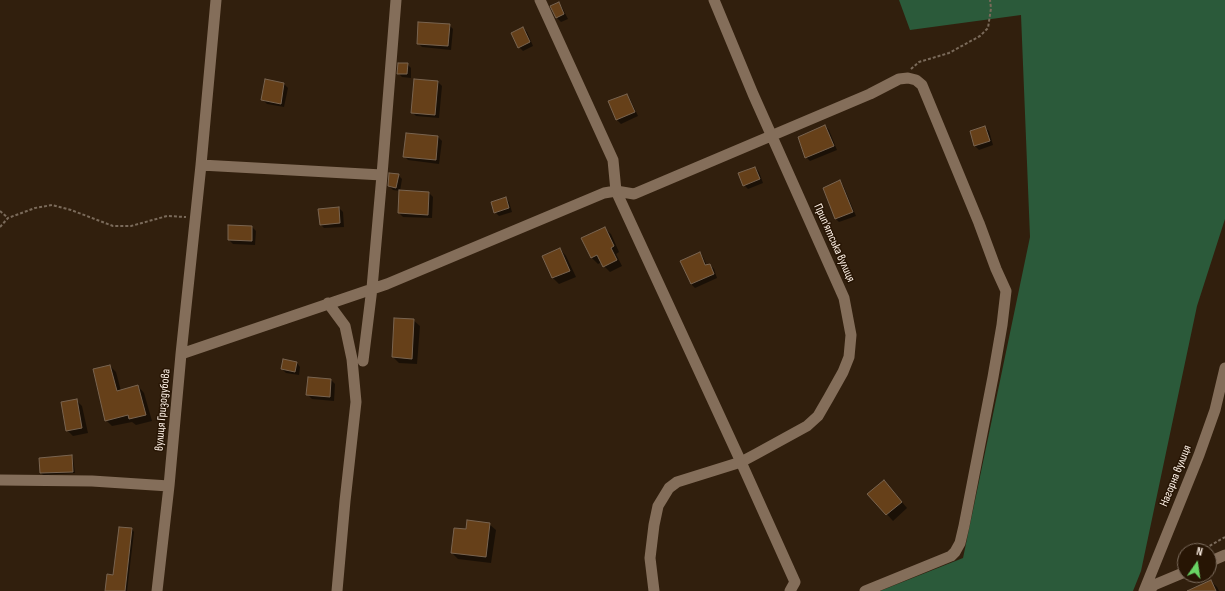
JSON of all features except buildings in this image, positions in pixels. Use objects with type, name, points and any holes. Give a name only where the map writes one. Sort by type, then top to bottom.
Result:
[{"type":"street","name":"вулиця Гризодубова","points":[[157,591],[169,486],[216,0]]},
{"type":"street","points":[[363,361],[372,288],[396,0]]},
{"type":"street","points":[[540,0],[613,160],[616,191],[795,582],[790,591]]},
{"type":"street","name":"Прип’ятська вулиця","points":[[654,591],[650,558],[658,506],[669,488],[677,482],[741,462],[807,426],[818,416],[843,372],[848,357],[851,335],[844,298],[772,136],[714,0]]},
{"type":"street","points":[[181,354],[387,284],[604,193],[616,191],[634,194],[870,94],[899,79],[908,78],[916,80],[922,85],[1006,291],[993,377],[960,543],[951,556],[865,591]]},
{"type":"street","points":[[201,165],[382,175]]},
{"type":"street","points":[[328,303],[345,326],[352,359],[356,402],[337,591]]},
{"type":"street","name":"Нагорна вулиця","points":[[1144,591],[1199,455],[1214,410],[1225,368]]},
{"type":"street","points":[[0,480],[92,481],[169,486]]},
{"type":"street","points":[[1149,591],[1154,585],[1177,575]]},
{"type":"path","points":[[899,79],[919,62],[949,53],[980,36],[988,28],[991,8],[990,0]]},
{"type":"path","points":[[0,227],[8,218],[35,208],[52,205],[113,226],[131,226],[167,216],[195,218]]},
{"type":"path","points":[[0,211],[8,218]]},
{"type":"path","points":[[1215,543],[1225,537]]},
{"type":"green space","points":[[899,0],[1225,0],[1225,219],[1197,306],[1141,571],[1133,591],[880,591],[963,558],[1030,237],[1021,15],[910,30]]}]
